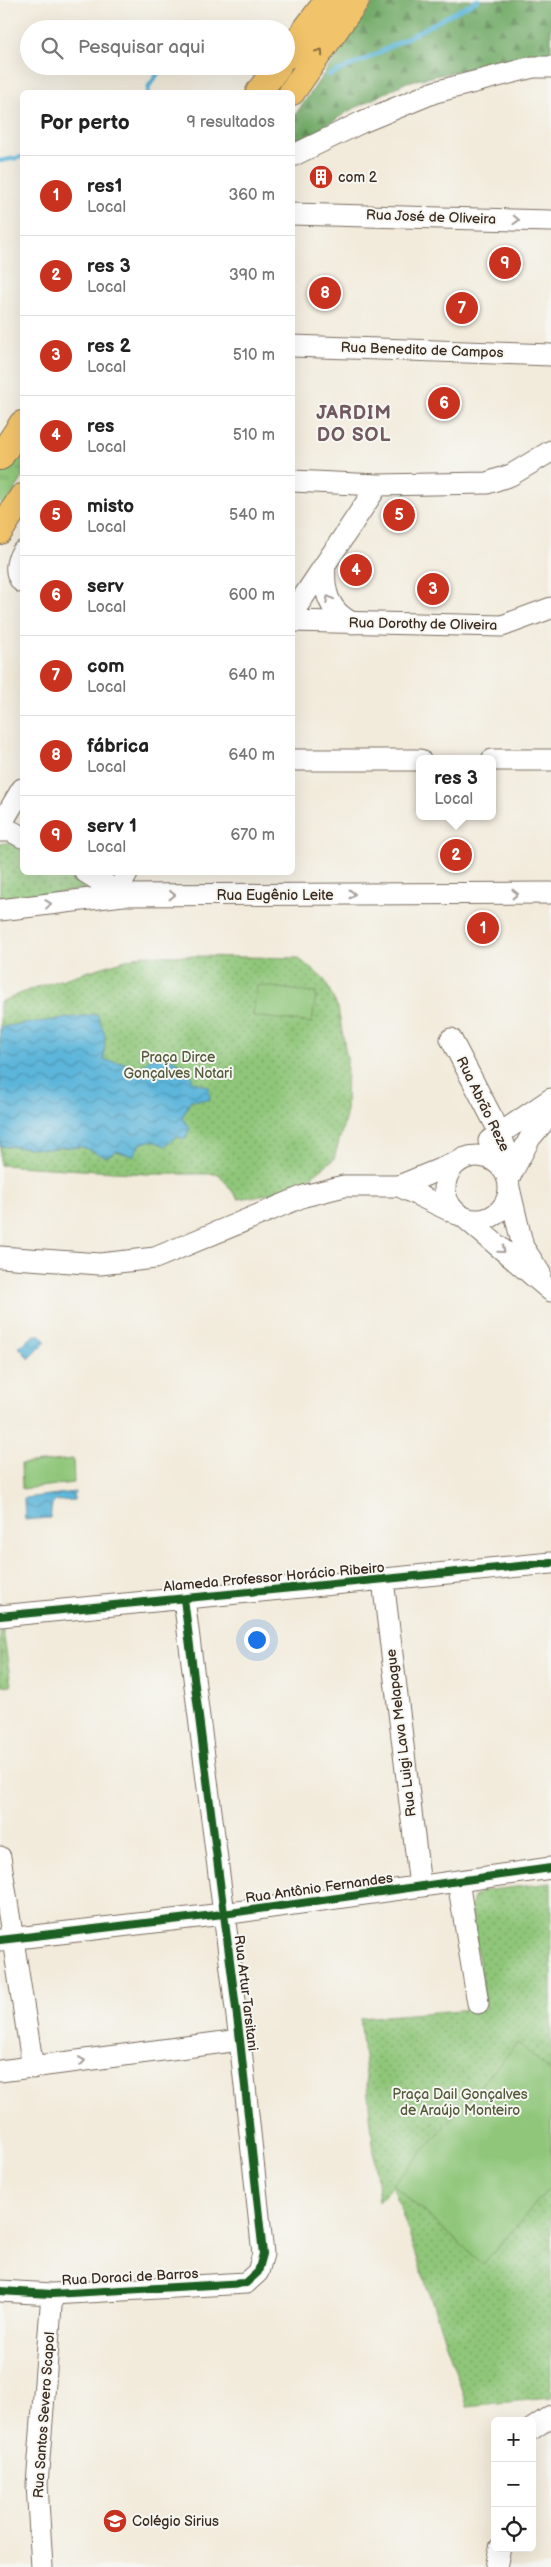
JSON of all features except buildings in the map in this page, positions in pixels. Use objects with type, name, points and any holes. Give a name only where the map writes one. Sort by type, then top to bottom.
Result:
[{"type":"main road","points":[[295,44],[328,0]]},
{"type":"main road","points":[[293,90],[356,0]]},
{"type":"main road","points":[[260,90],[271,75]]},
{"type":"main road","points":[[0,457],[20,427]]},
{"type":"main road","points":[[0,531],[20,501]]},
{"type":"street","points":[[295,155],[362,122],[435,92],[533,68],[551,68]]},
{"type":"street","name":"Rua José de Oliveira","points":[[298,210],[551,221]]},
{"type":"street","name":"Rua Benedito de Campos","points":[[295,346],[551,355]]},
{"type":"street","points":[[295,480],[378,485],[487,483],[511,475],[551,451]]},
{"type":"street","points":[[324,482],[342,492],[348,499],[352,524]]},
{"type":"street","points":[[295,610],[378,485]]},
{"type":"street","points":[[20,557],[16,567],[20,580]]},
{"type":"street","points":[[325,565],[324,590],[329,602],[345,619],[353,623]]},
{"type":"street","name":"Rua Dorothy de Oliveira","points":[[295,622],[502,626],[551,608]]},
{"type":"street","points":[[295,760],[416,760]]},
{"type":"street","points":[[496,760],[551,760]]},
{"type":"street","points":[[0,826],[20,792]]},
{"type":"street","points":[[0,832],[11,831],[20,835]]},
{"type":"street","points":[[89,875],[121,894]]},
{"type":"street","points":[[121,894],[127,875]]},
{"type":"street","points":[[121,894],[133,875]]},
{"type":"street","name":"Rua Eugênio Leite","points":[[0,910],[121,894],[551,893]]},
{"type":"street","name":"Rua Abrão Reze","points":[[451,1039],[500,1133],[523,1247],[537,1270],[551,1283]]},
{"type":"street","points":[[551,1099],[465,1159],[450,1172],[445,1188],[446,1199],[461,1216],[551,1291]]},
{"type":"street","points":[[399,1186],[461,1216],[483,1220],[498,1212],[508,1197],[510,1180],[530,1138],[551,1113]]},
{"type":"street","points":[[0,1257],[100,1264],[155,1258],[304,1196],[344,1186],[399,1186],[465,1159],[482,1156],[494,1161],[510,1180]]},
{"type":"street","name":"Alameda Professor Horácio Ribeiro","points":[[0,1616],[92,1605],[184,1599],[551,1563]]},
{"type":"street","name":"Rua Luigi Lava Melapague","points":[[383,1580],[420,1886]]},
{"type":"street","name":"Rua Artur Tarsitani","points":[[184,1599],[240,2040],[263,2254],[258,2272]]},
{"type":"street","points":[[0,1857],[7,1939],[34,2068]]},
{"type":"street","name":"Rua Antônio Fernandes","points":[[7,1939],[223,1914],[551,1868]]},
{"type":"street","points":[[458,1881],[478,2003]]},
{"type":"street","points":[[0,2071],[240,2040]]},
{"type":"street","name":"Rua Doraci de Barros","points":[[0,2291],[52,2294],[246,2283],[258,2272]]},
{"type":"street","name":"Rua Santos Severo Scapol","points":[[42,2567],[37,2484],[52,2294]]},
{"type":"street","points":[[536,2426],[551,2416]]},
{"type":"street","points":[[496,2567],[499,2552]]},
{"type":"green space","points":[[375,0],[551,0],[551,55],[522,57],[407,82],[347,112],[295,147],[295,115]]},
{"type":"green space","points":[[20,443],[20,482],[0,514],[0,473]]},
{"type":"green space","points":[[10,843],[20,849],[20,875],[65,875],[85,886],[86,889],[0,901],[0,844]]},
{"type":"green space","name":"Praça Dirce Gonçalves Notari","points":[[142,955],[298,958],[324,979],[338,1008],[347,1059],[346,1116],[334,1159],[312,1176],[287,1191],[238,1199],[219,1174],[146,1174],[0,1165],[0,1002],[34,988]]},
{"type":"green space","points":[[257,985],[316,993],[312,1023],[253,1016]]},
{"type":"green space","points":[[73,1459],[74,1483],[22,1489],[21,1464]]},
{"type":"green space","points":[[0,1630],[3,1630],[11,1685],[0,1686]]},
{"type":"green space","name":"Praça Dail Gonçalves de Araújo Monteiro","points":[[551,1883],[551,2398],[467,2406],[393,2186],[379,2201],[360,2018],[486,2008],[471,1909],[474,1897],[481,1891]]},
{"type":"green space","points":[[518,2043],[551,2072],[551,2186],[483,2264],[393,2185]]},
{"type":"water","points":[[97,1014],[105,1035],[104,1060],[129,1064],[139,1069],[153,1056],[172,1059],[189,1069],[193,1081],[209,1087],[210,1100],[191,1100],[182,1118],[190,1128],[185,1140],[177,1136],[165,1146],[152,1140],[140,1144],[133,1156],[116,1151],[106,1157],[83,1147],[50,1149],[0,1146],[0,1027]]},
{"type":"water","points":[[35,1335],[40,1335],[46,1342],[29,1359],[19,1347]]},
{"type":"water","points":[[75,1492],[74,1500],[56,1501],[52,1505],[50,1518],[25,1520],[24,1498]]},
{"type":"waterway","points":[[329,75],[371,57],[478,0]]},
{"type":"waterway","points":[[148,90],[157,75]]},
{"type":"waterway","points":[[0,161],[20,157]]},
{"type":"cycle path","points":[[0,1616],[551,1563]]},
{"type":"cycle path","points":[[0,2291],[52,2294],[246,2283],[258,2272],[263,2254],[240,2040],[184,1599]]},
{"type":"cycle path","points":[[0,1940],[223,1914],[551,1868]]},
{"type":"place","name":"com 2","points":[[321,177]]},
{"type":"place","name":"serv 1","points":[[505,263]]},
{"type":"place","name":"fábrica","points":[[325,293]]},
{"type":"place","name":"com","points":[[462,308]]},
{"type":"place","name":"serv","points":[[444,403]]},
{"type":"place","name":"misto","points":[[399,515]]},
{"type":"place","name":"res","points":[[356,570]]},
{"type":"place","name":"res 2","points":[[433,589]]},
{"type":"place","name":"res 3","points":[[456,855]]},
{"type":"place","name":"res1","points":[[483,928]]},
{"type":"place","name":"Colégio Sirius","points":[[115,2521]]},
{"type":"district","name":"JARDIM DO SOL","points":[[354,424]]}]
